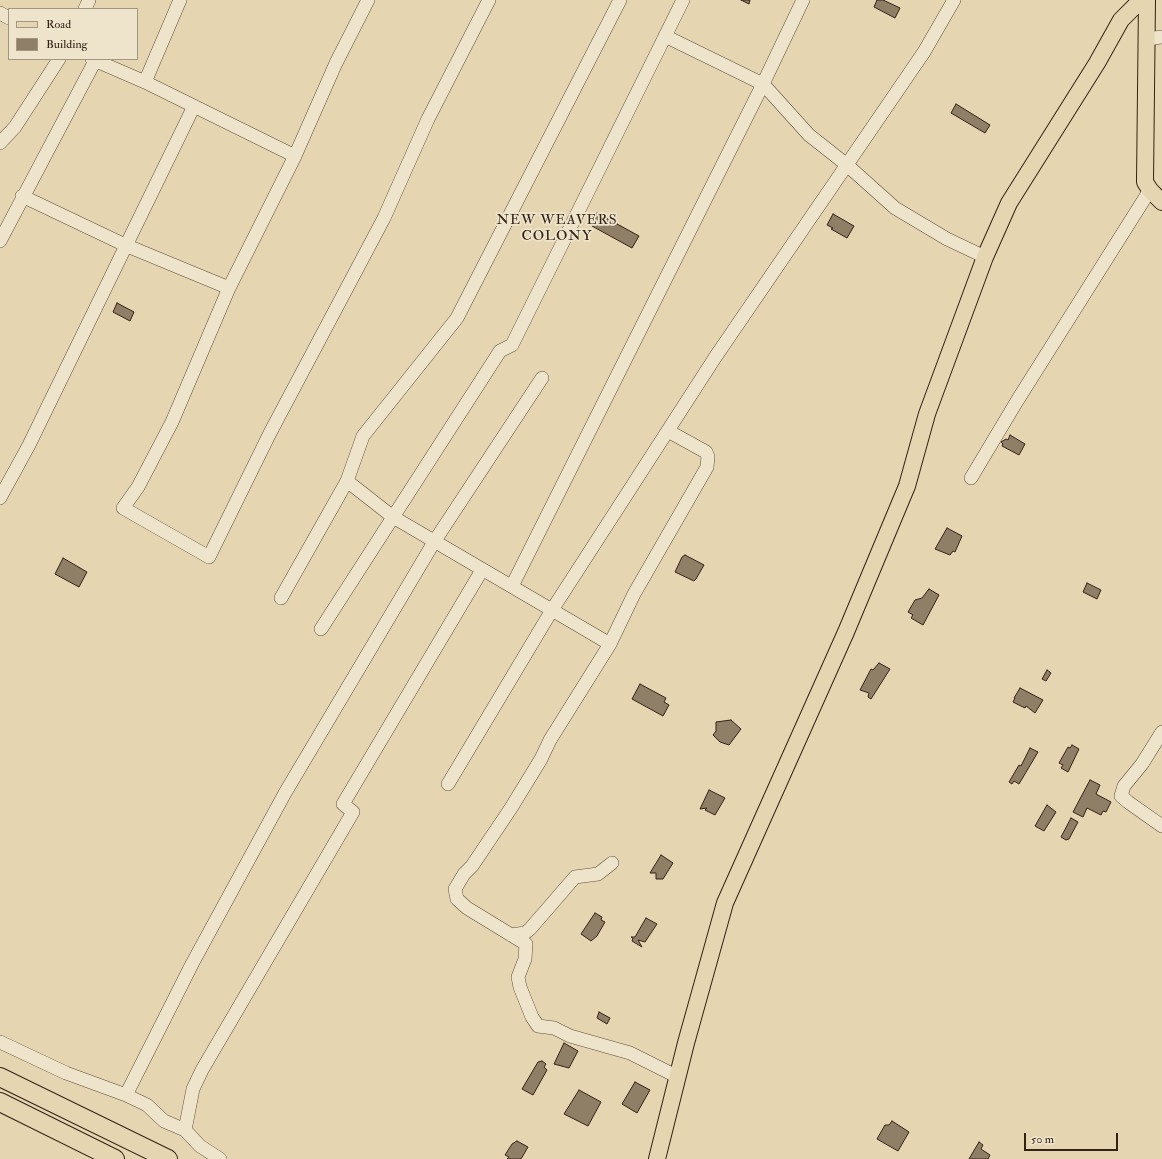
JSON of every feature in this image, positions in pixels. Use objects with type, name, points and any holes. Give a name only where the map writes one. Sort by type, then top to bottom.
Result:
[{"type":"highway","points":[[0,1076],[168,1159]]},
{"type":"highway","points":[[0,1102],[115,1159]]},
{"type":"main road","points":[[657,1159],[686,1042],[726,903],[842,640],[907,486],[927,414],[985,257],[1009,203],[1097,64],[1121,20],[1141,0]]},
{"type":"main road","points":[[1147,0],[1155,38],[1146,182],[1150,190],[1162,202]]},
{"type":"street","points":[[145,82],[180,0]]},
{"type":"street","points":[[368,0],[336,63],[294,156],[229,288],[172,422],[138,487],[123,508],[209,557],[270,433],[384,218],[428,120],[489,0]]},
{"type":"street","points":[[281,598],[347,481],[363,436],[457,318],[620,0]]},
{"type":"street","points":[[321,629],[500,351],[512,345],[683,0]]},
{"type":"street","points":[[512,586],[763,84],[803,0]]},
{"type":"street","points":[[448,784],[552,610],[716,356],[924,52],[954,0]]},
{"type":"street","points":[[665,36],[763,84],[809,135],[847,164],[895,208],[947,239],[985,257]]},
{"type":"street","points":[[0,143],[14,128],[58,60]]},
{"type":"street","points":[[0,241],[22,196],[94,60],[145,82],[294,156]]},
{"type":"street","points":[[0,498],[28,445],[194,106]]},
{"type":"street","points":[[971,478],[1017,401],[1150,190]]},
{"type":"street","points":[[22,196],[125,245],[229,288]]},
{"type":"street","points":[[126,1095],[192,964],[285,793],[434,542],[542,378]]},
{"type":"street","points":[[668,432],[706,452],[708,457],[707,467],[634,594],[610,644],[550,740],[541,759],[511,808],[476,861],[464,874],[455,889],[457,900],[467,908],[526,944],[525,959],[518,977],[520,987],[532,1017],[538,1026],[554,1028],[570,1036],[630,1053],[674,1075],[677,1081]]},
{"type":"street","points":[[347,481],[393,517],[610,644]]},
{"type":"street","points":[[185,1130],[193,1089],[202,1070],[354,812],[343,804],[482,570]]},
{"type":"street","points":[[1162,732],[1142,764],[1124,786],[1121,796],[1162,826]]},
{"type":"street","points":[[511,935],[525,933],[530,929],[575,878],[598,874],[612,863]]},
{"type":"street","points":[[0,1042],[66,1073],[126,1095],[147,1105],[164,1121],[185,1130],[200,1146],[220,1159]]},
{"type":"building","points":[[741,0],[750,0],[749,4]]},
{"type":"building","points":[[877,0],[883,0],[900,8],[895,18],[874,7]]},
{"type":"building","points":[[956,104],[990,125],[985,133],[951,113]]},
{"type":"building","points":[[597,213],[639,236],[632,248],[592,226]]},
{"type":"building","points":[[833,214],[854,226],[847,238],[827,225]]},
{"type":"building","points":[[117,303],[134,312],[130,321],[113,312]]},
{"type":"building","points":[[1010,435],[1025,444],[1019,455],[1002,446],[1003,444],[1001,442],[1006,439],[1008,440]]},
{"type":"building","points":[[947,528],[962,536],[955,552],[953,551],[950,555],[935,549]]},
{"type":"building","points":[[685,555],[704,565],[694,581],[675,572],[682,557]]},
{"type":"building","points":[[63,558],[87,572],[79,587],[55,574]]},
{"type":"building","points":[[1087,583],[1101,590],[1097,599],[1083,592]]},
{"type":"building","points":[[929,589],[939,595],[923,625],[911,618],[913,615],[908,612],[915,600],[922,598]]},
{"type":"building","points":[[879,663],[890,669],[871,699],[868,697],[869,693],[860,690],[871,669],[873,670]]},
{"type":"building","points":[[1047,670],[1051,673],[1046,681],[1042,679]]},
{"type":"building","points":[[640,684],[666,698],[664,702],[669,705],[663,716],[632,699]]},
{"type":"building","points":[[1020,688],[1043,700],[1035,713],[1026,706],[1025,708],[1013,702]]},
{"type":"building","points":[[731,720],[741,729],[729,745],[720,742],[713,735],[716,731],[716,722]]},
{"type":"building","points":[[1072,745],[1079,749],[1068,772],[1061,768],[1063,765],[1059,763],[1068,747],[1070,748]]},
{"type":"building","points":[[1030,748],[1038,752],[1019,784],[1014,781],[1012,784],[1009,782],[1019,765],[1021,766]]},
{"type":"building","points":[[1090,780],[1100,785],[1096,794],[1111,802],[1106,812],[1103,811],[1101,815],[1087,808],[1083,817],[1073,812]]},
{"type":"building","points":[[709,790],[725,798],[715,815],[705,810],[707,808],[700,809]]},
{"type":"building","points":[[1047,805],[1056,812],[1044,831],[1035,826]]},
{"type":"building","points":[[1071,818],[1078,822],[1069,839],[1066,840],[1061,837]]},
{"type":"building","points":[[661,855],[673,863],[663,879],[656,879],[656,873],[650,873]]},
{"type":"building","points":[[595,913],[602,917],[601,920],[605,922],[597,936],[591,941],[581,934]]},
{"type":"building","points":[[646,918],[657,924],[645,942],[638,940],[642,947],[632,941],[633,938],[631,937],[635,937]]},
{"type":"building","points":[[599,1012],[610,1018],[607,1024],[597,1018]]},
{"type":"building","points":[[564,1043],[578,1051],[569,1068],[554,1064]]},
{"type":"building","points":[[542,1061],[546,1064],[544,1067],[547,1070],[533,1095],[522,1089],[538,1062]]},
{"type":"building","points":[[635,1082],[650,1090],[637,1113],[622,1104]]},
{"type":"building","points":[[579,1090],[601,1102],[588,1126],[564,1114]]},
{"type":"building","points":[[892,1121],[909,1132],[898,1151],[877,1139],[885,1125],[889,1125]]},
{"type":"building","points":[[517,1141],[528,1147],[521,1159],[507,1159],[509,1157],[505,1155],[512,1144]]},
{"type":"building","points":[[979,1142],[983,1145],[981,1149],[990,1155],[988,1159],[969,1159]]},
{"type":"district","name":"NEW WEAVERS COLONY","points":[[557,230]]}]
